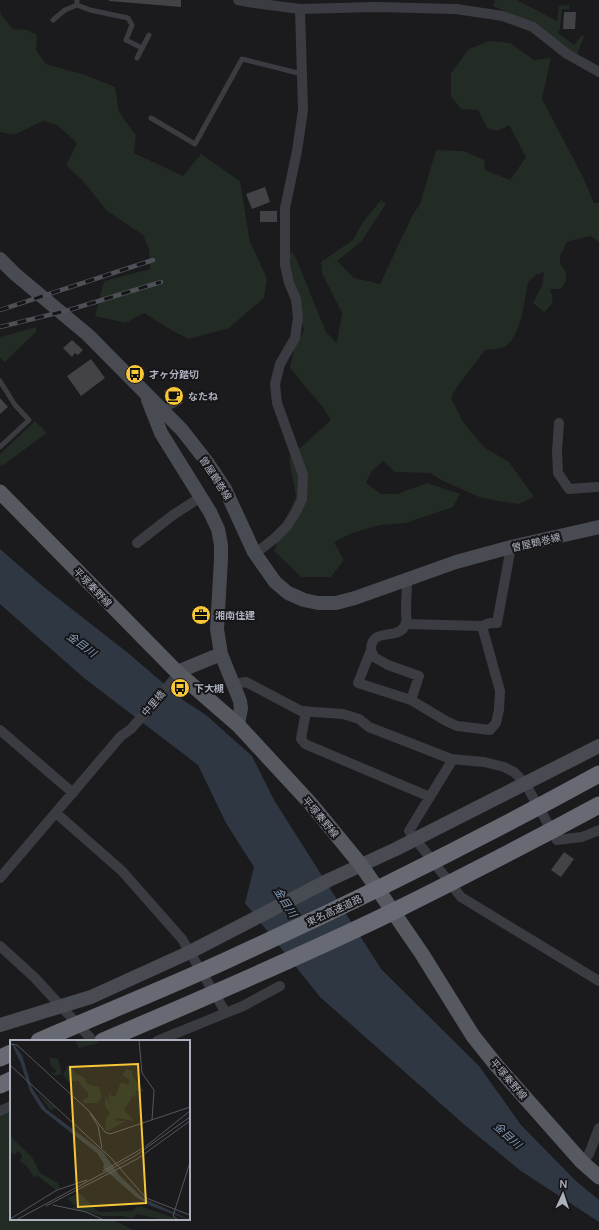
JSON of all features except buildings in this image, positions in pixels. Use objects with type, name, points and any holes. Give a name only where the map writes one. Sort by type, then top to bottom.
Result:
[{"type":"highway","name":"東名高速道路","points":[[41,1040],[224,961],[369,894],[530,812],[599,774]]},
{"type":"highway","points":[[105,1040],[236,984],[382,917],[542,836],[599,805]]},
{"type":"highway","points":[[0,1058],[10,1053]]},
{"type":"highway","points":[[0,1085],[10,1080]]},
{"type":"main road","name":"曽屋鶴巻線","points":[[0,259],[15,274],[88,335],[182,430],[207,462],[225,489],[254,552],[275,582],[288,594],[318,604],[336,603],[355,598],[456,562],[511,547],[599,527]]},
{"type":"main road","points":[[147,396],[162,433],[210,512],[218,529],[221,545],[221,559],[216,629],[221,654],[240,701],[241,708],[238,725]]},
{"type":"main road","name":"平塚秦野線","points":[[0,492],[176,675],[208,699],[238,725],[311,804],[361,865],[422,954],[473,1036],[497,1066],[582,1162],[599,1178]]},
{"type":"main road","points":[[176,675],[221,654]]},
{"type":"main road","points":[[0,1025],[91,997],[190,952],[329,880],[415,839],[599,746]]},
{"type":"street","points":[[238,0],[300,9],[375,7],[456,9],[503,16],[533,27],[567,54],[599,72]]},
{"type":"street","points":[[254,552],[275,538],[287,526],[302,499],[303,475],[277,403],[275,384],[280,364],[295,338],[298,318],[296,299],[289,283],[285,265],[285,208],[297,151],[303,110],[300,9]]},
{"type":"street","points":[[559,423],[557,452],[558,473],[569,489],[598,485]]},
{"type":"street","points":[[137,543],[173,515],[200,497]]},
{"type":"street","points":[[406,624],[482,626],[490,623],[497,623],[511,547]]},
{"type":"street","points":[[407,579],[406,624],[400,631],[393,634],[378,636],[374,639],[358,683],[411,700],[457,726],[490,730],[496,722],[499,710],[500,691],[482,626]]},
{"type":"street","points":[[371,650],[374,657],[388,665],[418,676],[411,700]]},
{"type":"street","name":"中里橋","points":[[0,878],[121,736],[131,729],[176,675]]},
{"type":"street","points":[[233,684],[246,682],[301,711],[343,714],[359,719],[369,727],[426,750],[453,759],[484,762],[504,767],[514,772],[526,783],[557,840],[582,838],[599,830]]},
{"type":"street","points":[[306,711],[301,739],[305,744],[430,797]]},
{"type":"street","points":[[0,730],[73,793]]},
{"type":"street","points":[[453,759],[409,831],[461,897],[599,981]]},
{"type":"street","points":[[56,813],[122,871],[182,939],[226,1013]]},
{"type":"street","points":[[0,946],[35,978],[92,1040]]},
{"type":"street","points":[[159,1040],[243,1006],[280,986]]},
{"type":"street","points":[[0,1111],[10,1106]]},
{"type":"street","points":[[582,1162],[589,1154],[599,1128]]},
{"type":"lane","points":[[53,20],[77,3],[90,10],[128,18],[132,25],[126,40],[142,48]]},
{"type":"lane","points":[[137,58],[149,35]]},
{"type":"lane","points":[[150,118],[195,144],[242,59],[302,74]]},
{"type":"lane","points":[[0,381],[16,405],[29,420],[0,447]]},
{"type":"shaded area","points":[[495,0],[517,0],[557,21],[559,6],[569,5],[569,9],[562,9],[560,29],[558,33],[574,45],[582,35],[584,37],[576,57],[535,24],[493,6]]},
{"type":"shaded area","points":[[0,10],[1,15],[13,29],[27,30],[37,35],[36,50],[46,64],[85,75],[115,87],[119,112],[136,135],[134,153],[183,176],[201,154],[240,181],[250,242],[267,278],[264,298],[229,328],[189,339],[171,330],[144,313],[126,323],[95,316],[104,281],[150,269],[149,249],[143,235],[107,211],[83,181],[66,165],[77,143],[57,125],[43,121],[14,135],[0,132]]},
{"type":"shaded area","points":[[489,41],[510,43],[534,60],[551,58],[542,99],[583,177],[594,203],[599,203],[599,242],[590,236],[567,242],[560,256],[560,264],[566,272],[566,281],[561,289],[550,289],[552,302],[550,307],[544,312],[533,303],[542,286],[544,272],[536,275],[528,282],[521,318],[510,343],[497,349],[485,350],[457,387],[451,398],[463,422],[485,448],[509,462],[534,497],[519,504],[479,497],[441,480],[430,473],[395,472],[383,461],[371,472],[366,483],[381,494],[397,494],[427,483],[460,494],[453,507],[406,523],[380,525],[352,533],[334,542],[344,560],[331,577],[301,577],[274,551],[284,522],[296,497],[289,458],[331,420],[321,405],[290,368],[294,349],[304,330],[287,265],[291,251],[296,258],[326,332],[337,343],[342,313],[322,273],[321,262],[353,240],[363,222],[381,200],[386,204],[361,242],[337,261],[354,278],[380,284],[413,214],[420,204],[436,150],[464,151],[484,160],[485,170],[510,180],[526,157],[509,125],[498,131],[487,128],[478,110],[461,109],[451,96],[451,73],[469,49]]},
{"type":"shaded area","points":[[36,327],[36,332],[5,362],[0,358],[0,337]]},
{"type":"shaded area","points":[[35,421],[47,433],[2,466],[0,464],[0,454]]},
{"type":"shaded area","points":[[10,1111],[10,1220],[113,1220],[133,1230],[0,1230],[0,1115]]},
{"type":"water","name":"金目川","points":[[0,549],[45,588],[128,653],[183,700],[206,715],[252,756],[274,800],[381,969],[479,1066],[521,1125],[577,1182],[599,1200],[599,1222],[521,1171],[467,1127],[320,997],[245,903],[254,867],[226,823],[198,765],[84,678],[0,604]]},
{"type":"railway","points":[[0,310],[153,260]]},
{"type":"railway","points":[[0,327],[69,310],[161,282]]},
{"type":"place","name":"才ヶ分踏切","points":[[135,374]]},
{"type":"place","name":"なたね","points":[[174,396]]},
{"type":"place","name":"湘南住建","points":[[201,615]]},
{"type":"place","name":"下大槻","points":[[180,688]]}]
